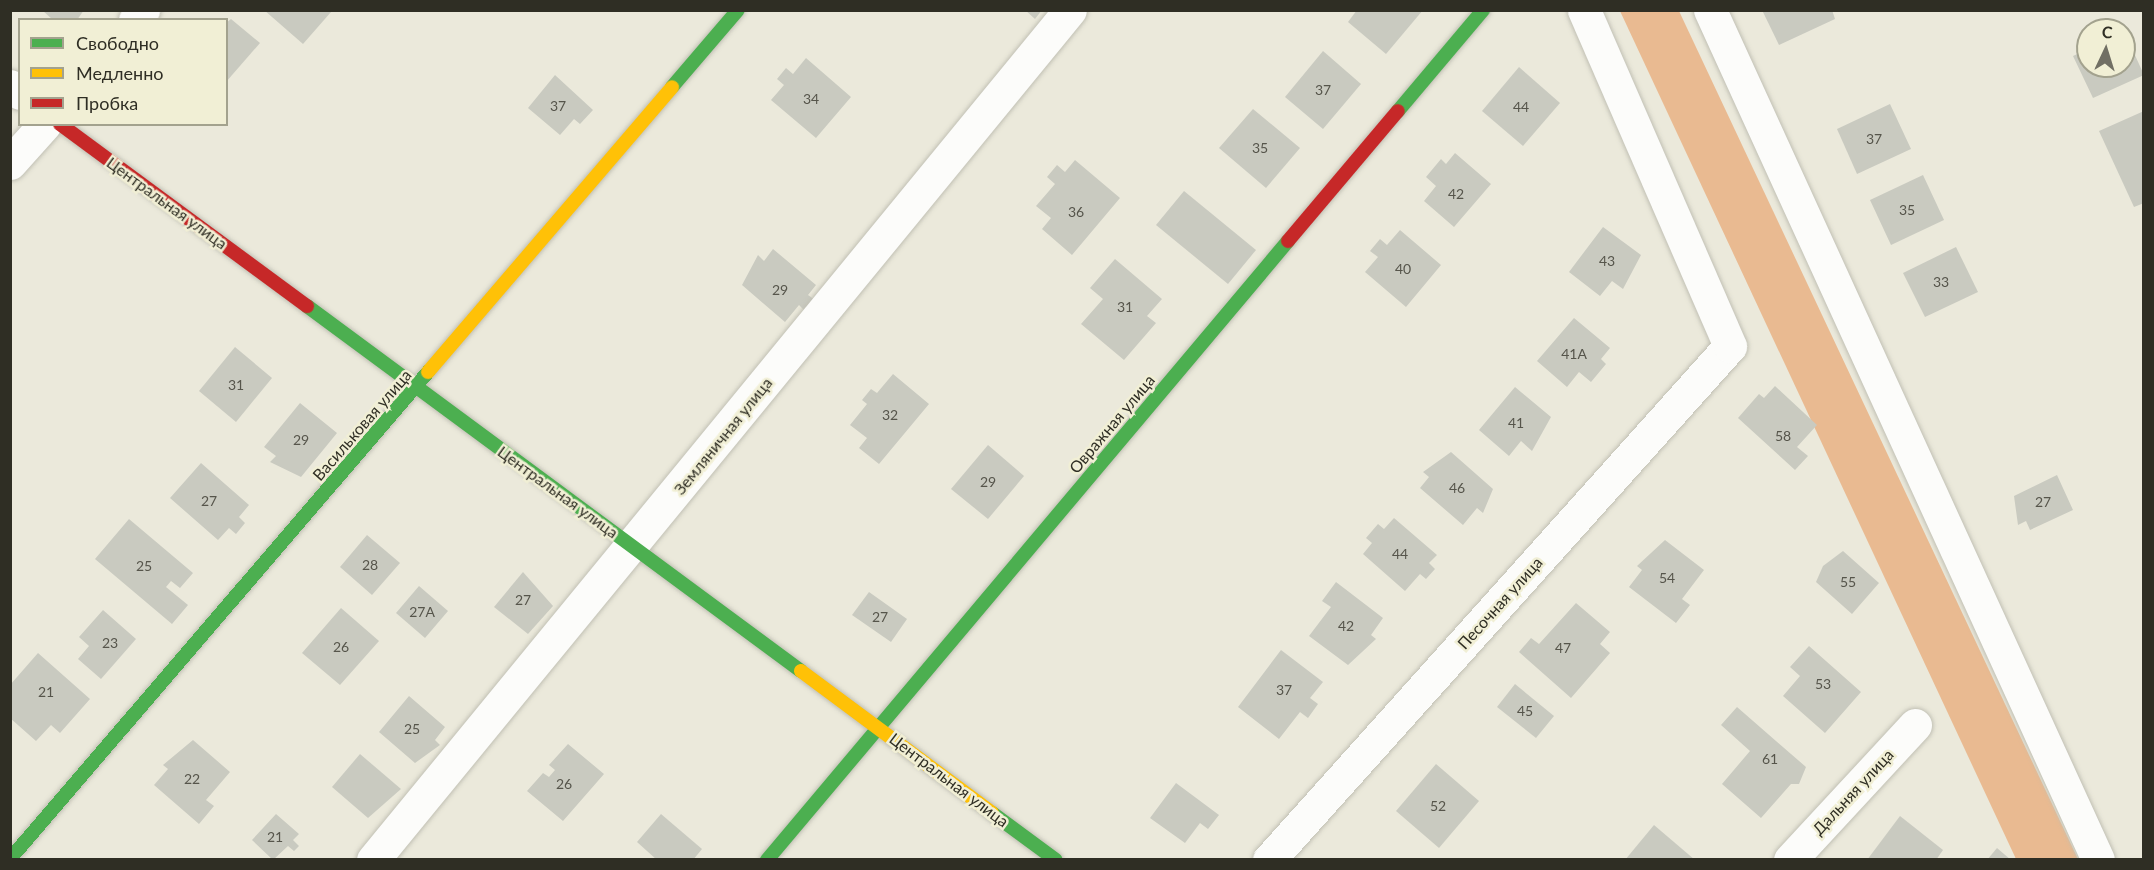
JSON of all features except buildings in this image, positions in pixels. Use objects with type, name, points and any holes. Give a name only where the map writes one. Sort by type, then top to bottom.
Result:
[{"type":"street","name":"Васильковая улица","points":[[10,859],[738,10]]},
{"type":"street","name":"Земляничная улица","points":[[373,860],[632,547],[1070,10]]},
{"type":"street","name":"Овражная улица","points":[[767,860],[1483,10]]},
{"type":"street","name":"Песочная улица","points":[[1269,860],[1730,346],[1584,10]]},
{"type":"street","points":[[1710,10],[2098,860]]},
{"type":"street","points":[[10,163],[43,126]]},
{"type":"street","name":"Центральная улица","points":[[63,126],[1056,860]]},
{"type":"street","name":"Дальняя улица","points":[[1790,860],[1915,725]]},
{"type":"shaded area","points":[[1620,11],[1679,11],[2078,859],[2016,859]]},
{"type":"traffic: fast","points":[[672,87],[738,10]]},
{"type":"traffic: fast","points":[[1398,111],[1483,10]]},
{"type":"traffic: fast","points":[[767,860],[1288,241]]},
{"type":"traffic: fast","points":[[307,306],[801,671]]},
{"type":"traffic: fast","points":[[10,859],[428,372]]},
{"type":"traffic: fast","points":[[992,813],[1056,860]]},
{"type":"traffic: slow","points":[[428,372],[672,87]]},
{"type":"traffic: slow","points":[[801,671],[992,813]]},
{"type":"traffic: jam","points":[[1288,241],[1398,111]]},
{"type":"traffic: jam","points":[[63,126],[307,306]]}]
